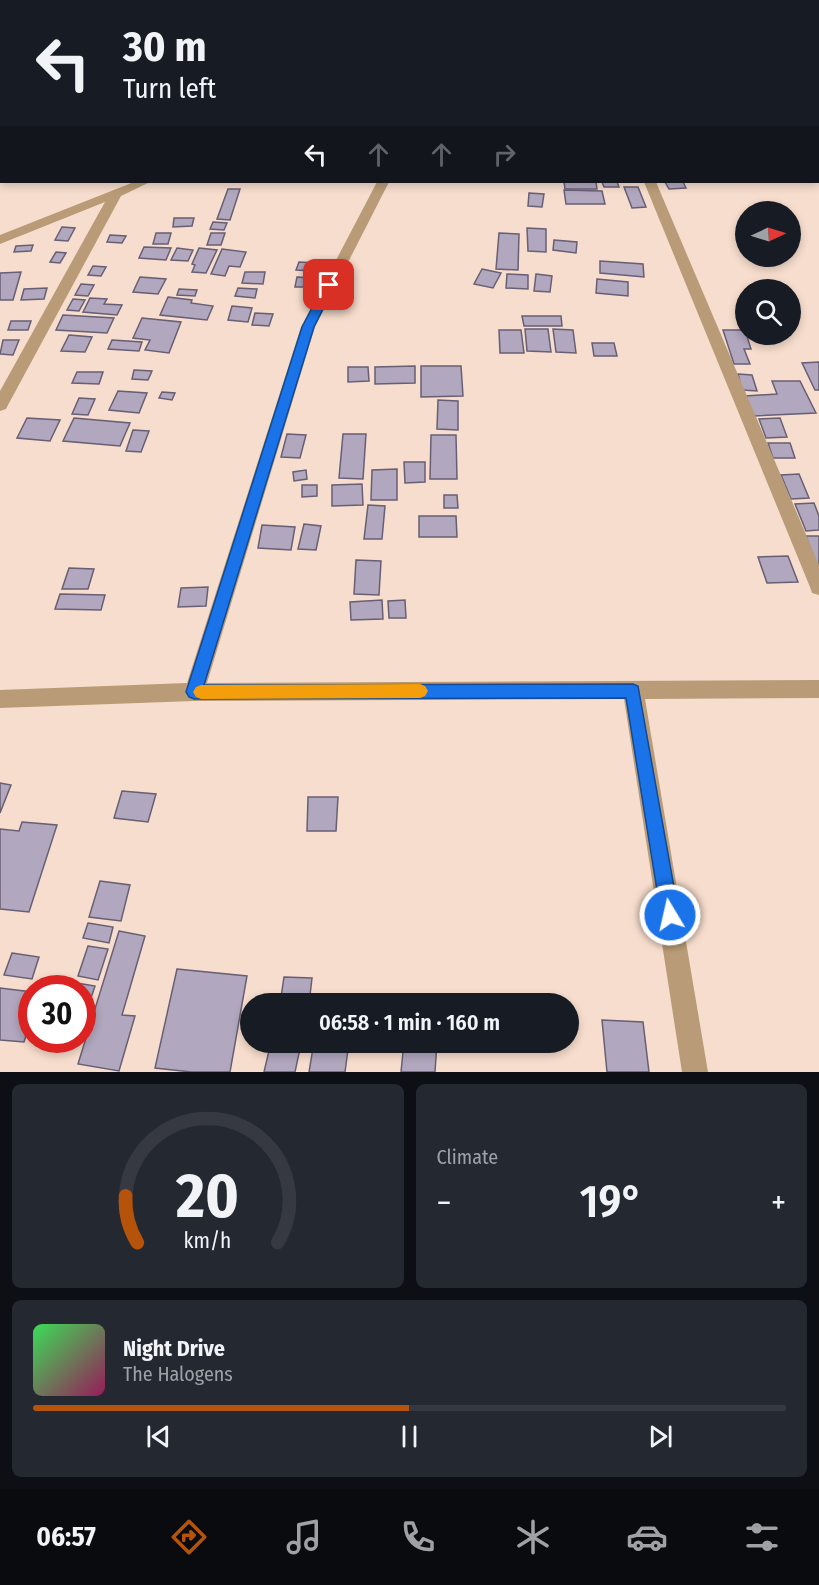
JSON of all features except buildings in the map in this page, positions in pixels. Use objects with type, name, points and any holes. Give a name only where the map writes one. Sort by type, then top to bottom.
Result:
[{"type":"street","points":[[0,240],[141,183]]},
{"type":"street","points":[[194,692],[308,327],[382,183]]},
{"type":"street","points":[[650,183],[819,587]]},
{"type":"street","points":[[0,405],[117,192]]},
{"type":"street","points":[[0,699],[194,692],[819,689]]},
{"type":"street","points":[[633,691],[695,1072]]},
{"type":"slow traffic","points":[[201,692],[420,691]]},
{"type":"route","points":[[329,285],[308,327],[194,692],[633,691],[670,915]]}]
